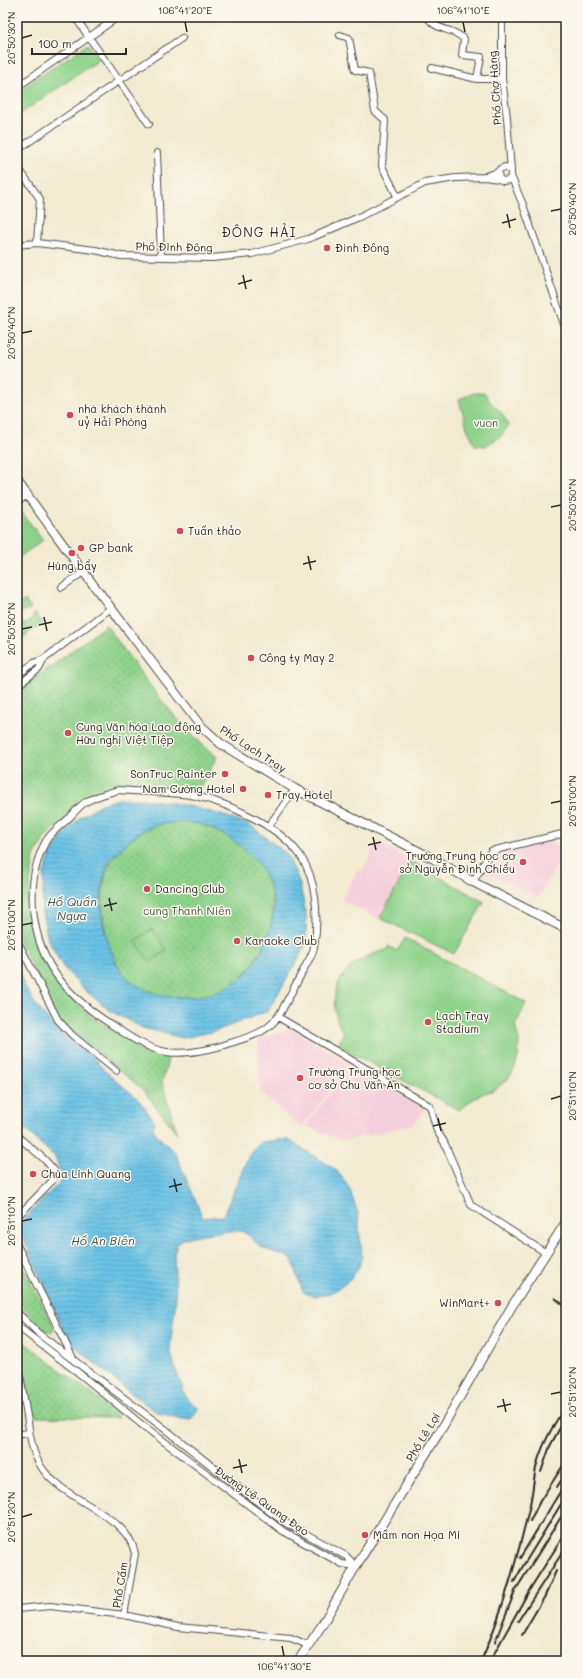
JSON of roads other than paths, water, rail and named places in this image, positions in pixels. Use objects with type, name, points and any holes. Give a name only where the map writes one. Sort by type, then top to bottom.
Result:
[{"type":"main road","name":"Phố Lạch Tray","points":[[18,483],[110,608],[199,724],[221,744],[295,789],[434,859],[473,882],[566,929]]},
{"type":"main road","points":[[17,501],[27,494]]},
{"type":"main road","name":"Phố Lê Lợi","points":[[298,1661],[322,1626],[356,1566],[442,1428],[512,1306],[566,1222]]},
{"type":"street","points":[[75,17],[149,124]]},
{"type":"street","points":[[17,86],[118,17]]},
{"type":"street","points":[[427,17],[435,25],[449,29],[464,39],[462,55],[481,57],[477,79]]},
{"type":"street","name":"Phố Chợ Hàng","points":[[502,17],[502,79],[507,118],[509,171],[566,330]]},
{"type":"street","points":[[340,35],[350,38],[355,70],[369,73],[375,112],[385,120],[382,166],[397,196]]},
{"type":"street","points":[[17,150],[182,38]]},
{"type":"street","points":[[432,68],[477,79],[502,79]]},
{"type":"street","points":[[157,153],[161,257]]},
{"type":"street","points":[[17,166],[40,198],[37,243]]},
{"type":"street","points":[[500,177],[509,180],[509,171],[500,169],[500,177],[518,193]]},
{"type":"street","name":"Phố Đình Đông","points":[[17,245],[37,243],[95,250],[122,256],[212,258],[252,254],[308,239],[359,217],[397,196],[425,183],[455,178],[500,177]]},
{"type":"street","points":[[62,587],[84,572]]},
{"type":"street","points":[[17,676],[34,663],[44,660],[110,608]]},
{"type":"street","points":[[17,686],[39,669],[44,660]]},
{"type":"street","points":[[268,827],[295,789]]},
{"type":"street","points":[[118,790],[194,796],[236,810],[268,827],[290,844],[301,856],[314,889],[314,949],[278,1017],[261,1033],[223,1046],[180,1053],[166,1052],[149,1046],[97,1015],[73,994],[59,979],[40,942],[33,914],[33,888],[37,862],[47,840],[86,801],[118,790]]},
{"type":"street","points":[[473,882],[491,851],[566,833]]},
{"type":"street","points":[[17,940],[58,1020],[72,1035],[116,1071]]},
{"type":"street","points":[[278,1017],[430,1106],[437,1131],[444,1142],[471,1205],[546,1253]]},
{"type":"street","points":[[17,1136],[54,1170],[52,1180],[17,1217]]},
{"type":"street","points":[[17,1245],[80,1374]]},
{"type":"street","name":"Đường Lê Quang Đạo","points":[[17,1312],[39,1334],[286,1523],[346,1556],[356,1566]]},
{"type":"street","name":"Đường Lê Quang Đạo","points":[[17,1326],[80,1374],[141,1424],[283,1530],[342,1564],[356,1566]]},
{"type":"street","name":"Phố Cấm","points":[[17,1362],[28,1433],[41,1467],[53,1481],[73,1497],[103,1514],[120,1527],[134,1546],[135,1554],[124,1615],[178,1627],[291,1638],[308,1645]]},
{"type":"street","points":[[17,1435],[28,1433]]},
{"type":"street","points":[[17,1609],[50,1606],[124,1615]]},
{"type":"water","name":"Hồ Quần Ngựa","points":[[119,799],[141,799],[175,803],[219,814],[250,825],[287,854],[299,881],[306,914],[306,945],[268,1011],[216,1031],[183,1038],[143,1028],[112,1012],[86,991],[63,967],[48,940],[42,913],[44,873],[50,856],[63,834],[79,818],[101,804]],"holes":[[[185,822],[205,826],[218,832],[238,844],[246,851],[261,868],[270,889],[274,907],[271,925],[263,947],[256,961],[244,975],[230,986],[213,993],[174,997],[154,993],[144,989],[123,974],[113,956],[105,932],[101,901],[103,880],[106,870],[116,853],[132,838],[150,827],[161,824]]]},
{"type":"water","name":"Hồ An Biên","points":[[17,963],[22,981],[33,1001],[50,1023],[78,1048],[91,1055],[105,1071],[139,1100],[155,1122],[153,1129],[175,1152],[203,1218],[222,1216],[224,1214],[248,1157],[255,1147],[261,1142],[287,1139],[335,1169],[345,1181],[351,1193],[358,1214],[362,1258],[350,1279],[337,1289],[323,1295],[313,1296],[303,1292],[292,1259],[270,1251],[256,1243],[242,1232],[227,1231],[200,1235],[180,1241],[174,1253],[176,1298],[170,1348],[175,1369],[186,1397],[198,1408],[195,1415],[191,1419],[183,1419],[158,1413],[137,1398],[72,1344],[67,1338],[20,1230],[20,1224],[59,1183],[62,1176],[55,1157],[17,1122]]},
{"type":"railway","points":[[555,1298],[566,1307]]},
{"type":"railway","points":[[481,1661],[496,1625],[513,1569],[529,1508],[538,1460],[548,1436],[566,1406]]},
{"type":"railway","points":[[541,1472],[550,1446],[566,1417]]},
{"type":"railway","points":[[530,1521],[540,1501],[566,1461]]},
{"type":"railway","points":[[557,1487],[566,1473]]},
{"type":"railway","points":[[520,1558],[566,1482]]},
{"type":"railway","points":[[514,1582],[566,1496]]},
{"type":"railway","points":[[495,1642],[515,1591],[566,1509]]},
{"type":"railway","points":[[490,1661],[530,1589],[566,1532]]},
{"type":"railway","points":[[518,1621],[566,1547]]},
{"type":"railway","points":[[522,1635],[545,1596],[556,1571]]},
{"type":"place","name":"Đình Đông","points":[[327,248]]},
{"type":"place","name":"nhà khách thành uỷ Hải Phòng","points":[[70,415]]},
{"type":"place","name":"Tuấn thảo","points":[[180,531]]},
{"type":"place","name":"GP bank","points":[[81,548]]},
{"type":"place","name":"Hùng bẩy","points":[[72,553]]},
{"type":"place","name":"Công ty May 2","points":[[251,658]]},
{"type":"place","name":"Cung Văn hóa Lao động Hữu nghị Việt Tiệp","points":[[68,733]]},
{"type":"place","name":"SonTruc Painter","points":[[225,774]]},
{"type":"place","name":"Nam Cường Hotel","points":[[243,789]]},
{"type":"place","name":"Tray Hotel","points":[[268,795]]},
{"type":"place","name":"Trường Trung học cơ sở Nguyễn Đình Chiểu","points":[[523,862]]},
{"type":"place","name":"Dancing Club","points":[[147,889]]},
{"type":"place","name":"Karaoke Club","points":[[237,941]]},
{"type":"place","name":"Lạch Tray Stadium","points":[[428,1022]]},
{"type":"place","name":"Trường Trung học cơ sở Chu Văn An","points":[[300,1078]]},
{"type":"place","name":"Chùa Linh Quang","points":[[33,1174]]},
{"type":"place","name":"WinMart+","points":[[498,1303]]},
{"type":"place","name":"Mầm non Họa Mi","points":[[365,1535]]},
{"type":"district","name":"ĐÔNG HẢI","points":[[259,232]]},
{"type":"park label","name":"vuon","points":[[486,423]]},
{"type":"park label","name":"cung Thanh Niên","points":[[187,911]]}]
